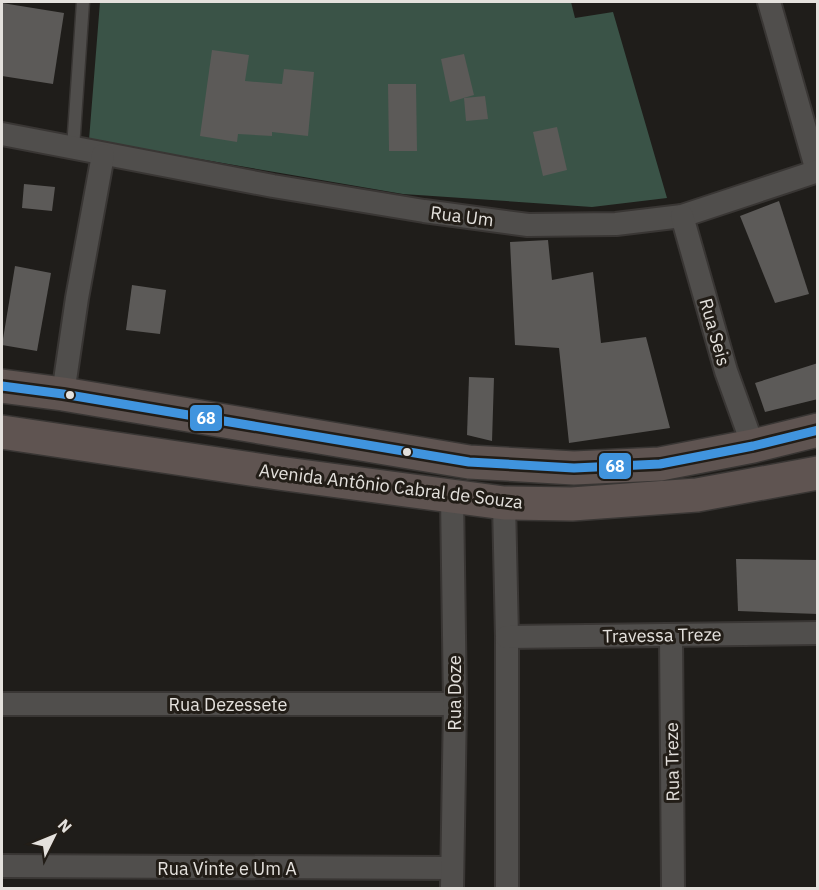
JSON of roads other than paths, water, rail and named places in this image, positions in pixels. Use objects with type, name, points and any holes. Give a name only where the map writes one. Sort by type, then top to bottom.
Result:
[{"type":"highway","name":"Avenida Antônio Cabral de Souza","points":[[2,386],[63,394],[469,462],[574,468],[660,464],[753,446],[818,430]]},
{"type":"highway","name":"Avenida Antônio Cabral de Souza","points":[[2,432],[504,503],[572,504],[697,495],[818,473]]},
{"type":"street","points":[[769,2],[817,171]]},
{"type":"street","name":"Rua Um","points":[[2,134],[103,155],[424,211],[528,225],[616,224],[682,216],[817,171]]},
{"type":"street","points":[[63,394],[77,298],[103,155]]},
{"type":"street","name":"Rua Seis","points":[[682,216],[726,371],[753,446]]},
{"type":"street","name":"Rua Doze","points":[[452,497],[454,704],[452,878]]},
{"type":"street","points":[[504,503],[507,637],[507,888]]},
{"type":"street","name":"Travessa Treze","points":[[507,637],[818,633]]},
{"type":"street","name":"Rua Treze","points":[[671,635],[673,888]]},
{"type":"street","name":"Rua Dezessete","points":[[2,704],[454,704]]},
{"type":"street","name":"Rua Vinte e Um A","points":[[2,866],[452,878]]},
{"type":"lane","points":[[73,148],[83,2]]}]
